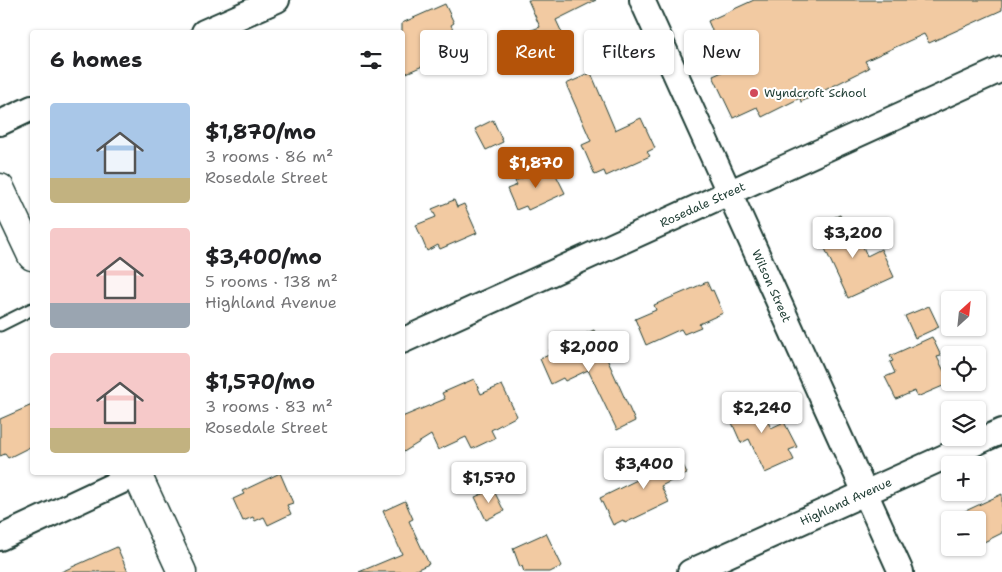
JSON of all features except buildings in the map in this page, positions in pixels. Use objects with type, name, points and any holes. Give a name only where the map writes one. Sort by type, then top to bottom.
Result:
[{"type":"street","points":[[209,30],[277,0]]},
{"type":"street","name":"Wilson Street","points":[[642,0],[901,572]]},
{"type":"street","name":"Rosedale Street","points":[[405,341],[1002,69]]},
{"type":"street","points":[[0,122],[30,109]]},
{"type":"street","points":[[0,188],[30,252]]},
{"type":"street","name":"Highland Avenue","points":[[690,572],[1002,431]]},
{"type":"street","points":[[0,538],[133,475]]},
{"type":"street","points":[[138,475],[182,572]]},
{"type":"lane","points":[[0,325],[30,310]]},
{"type":"place","name":"Wyndcroft School","points":[[754,93]]}]
